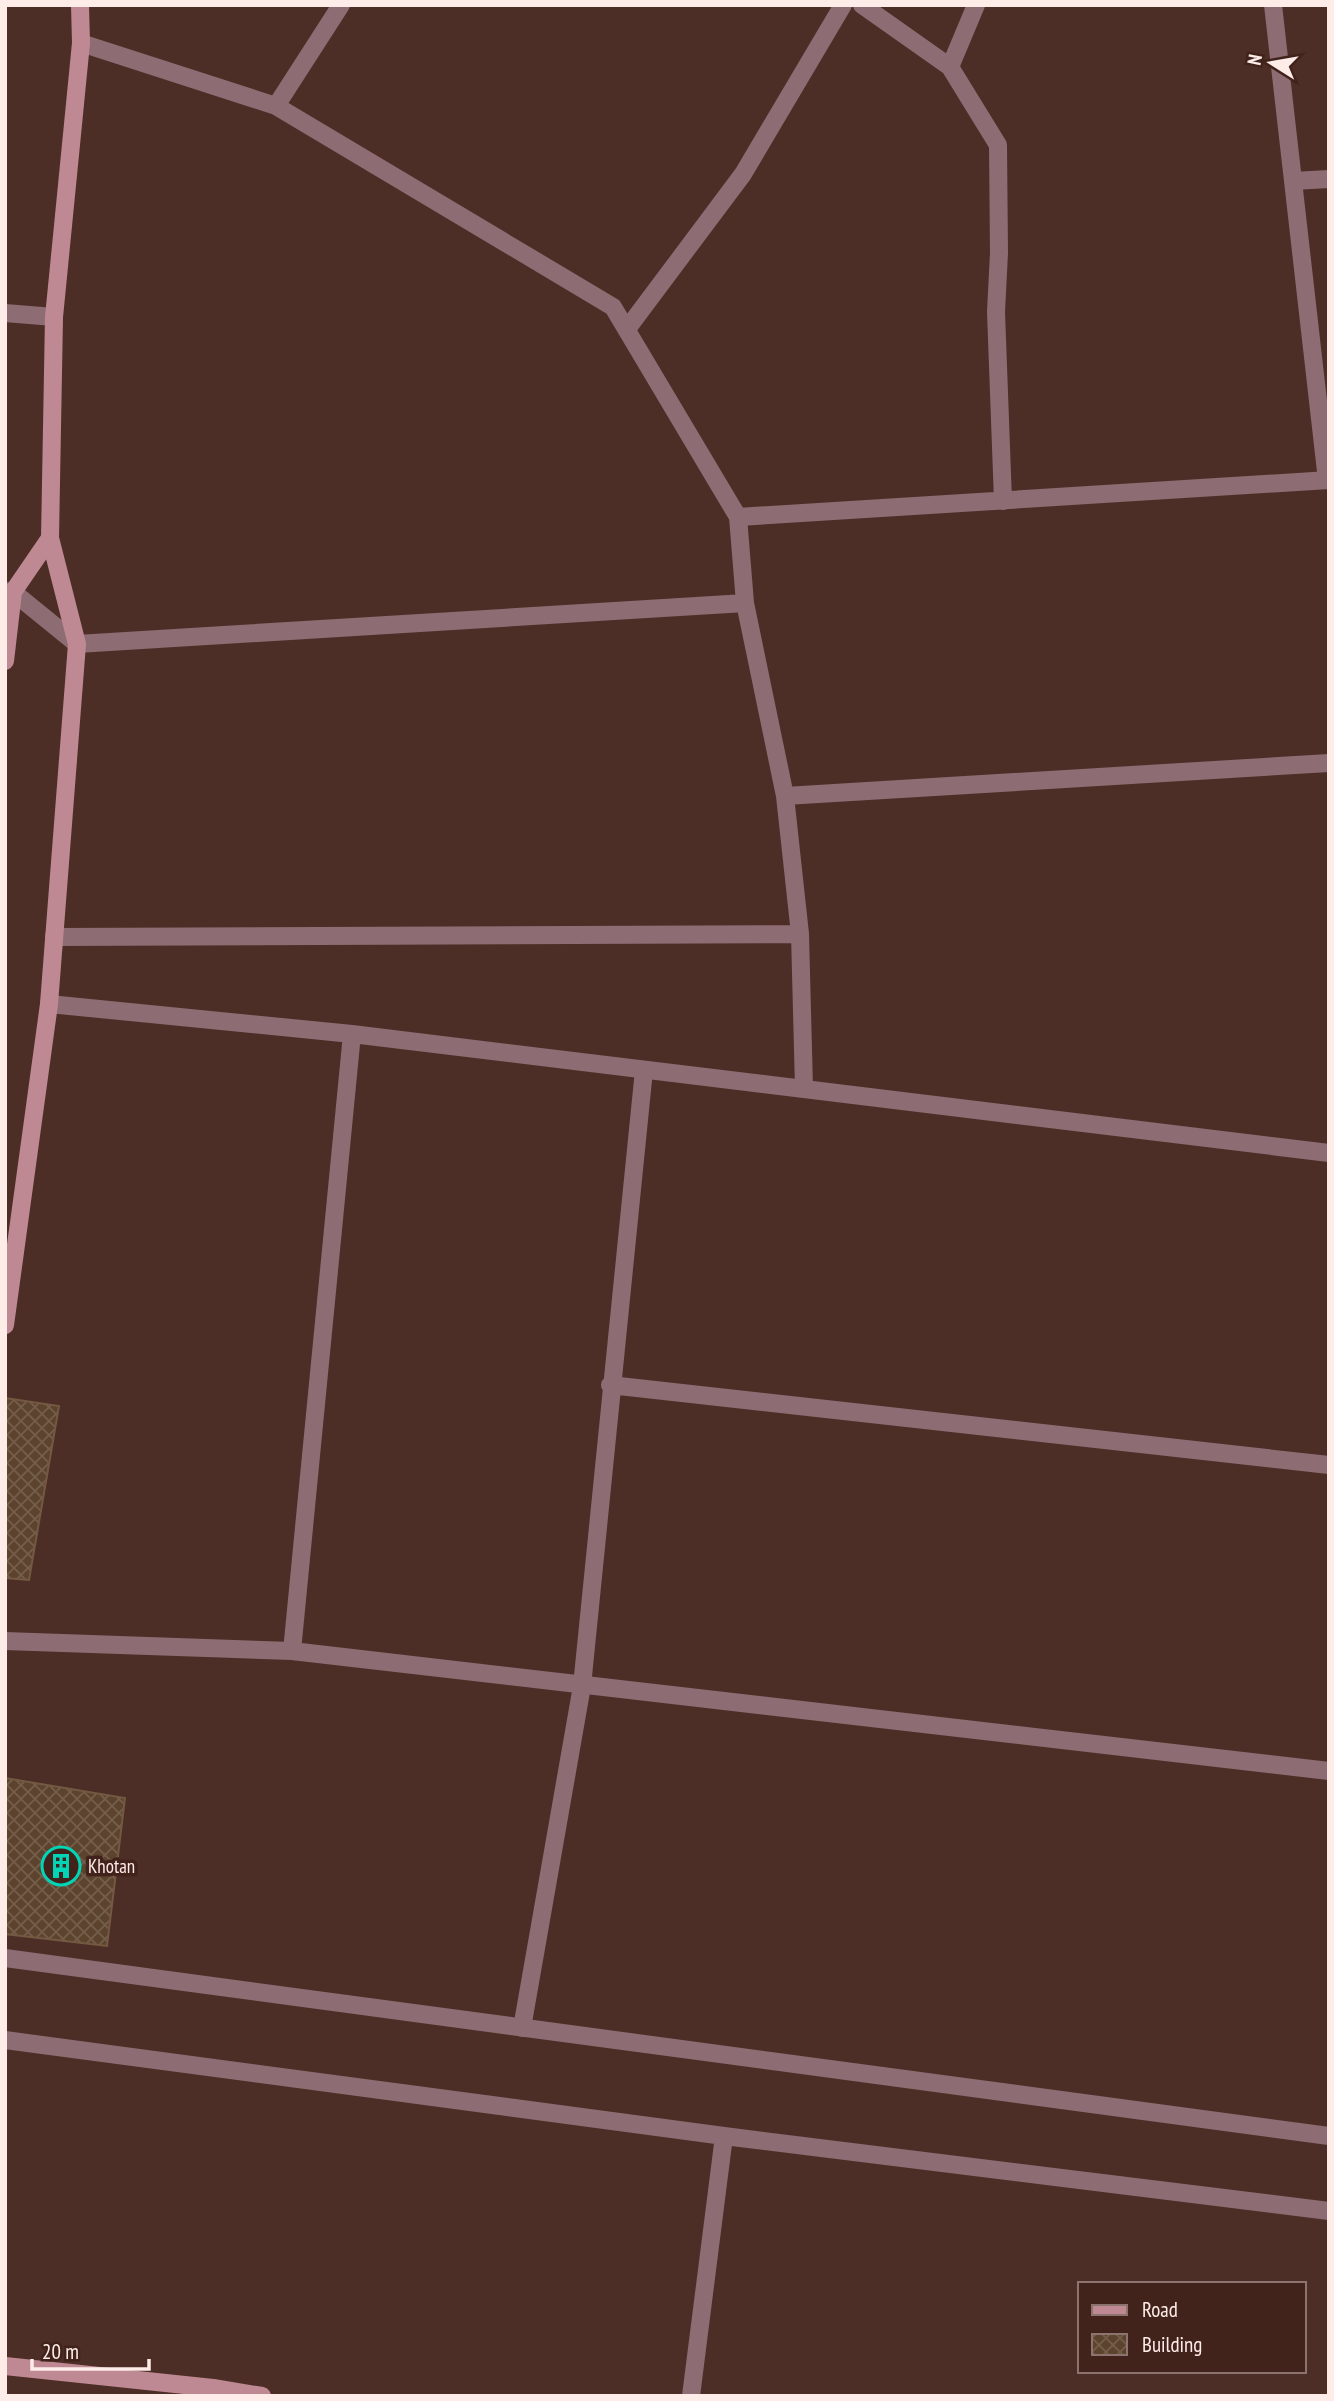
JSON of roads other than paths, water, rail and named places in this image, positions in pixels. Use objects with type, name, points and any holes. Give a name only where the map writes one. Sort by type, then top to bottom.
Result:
[{"type":"main road","points":[[5,1325],[49,1004],[77,644],[50,538],[54,317],[81,43],[80,5]]},
{"type":"main road","points":[[5,661],[9,591],[50,538]]},
{"type":"main road","points":[[5,2366],[262,2396]]},
{"type":"street","points":[[276,106],[341,5]]},
{"type":"street","points":[[627,329],[743,174],[843,5]]},
{"type":"street","points":[[862,5],[950,67],[998,145],[999,253],[996,312],[1003,501]]},
{"type":"street","points":[[950,67],[976,5]]},
{"type":"street","points":[[738,517],[1328,480],[1273,5]]},
{"type":"street","points":[[81,43],[276,106],[613,307],[738,517],[745,603],[785,796],[800,934],[804,1088]]},
{"type":"street","points":[[1293,181],[1329,179]]},
{"type":"street","points":[[5,313],[54,317]]},
{"type":"street","points":[[9,591],[77,644],[745,603]]},
{"type":"street","points":[[785,796],[1329,763]]},
{"type":"street","points":[[54,937],[800,934]]},
{"type":"street","points":[[49,1004],[352,1034],[1329,1153]]},
{"type":"street","points":[[292,1651],[352,1034]]},
{"type":"street","points":[[522,2028],[582,1686],[610,1385],[644,1070]]},
{"type":"street","points":[[610,1385],[1329,1465]]},
{"type":"street","points":[[5,1640],[292,1651],[1329,1771]]},
{"type":"street","points":[[5,1958],[1329,2136]]},
{"type":"street","points":[[5,2040],[724,2136],[1329,2211]]},
{"type":"street","points":[[691,2396],[724,2136]]},
{"type":"place","name":"Khotan","points":[[61,1866]]}]
